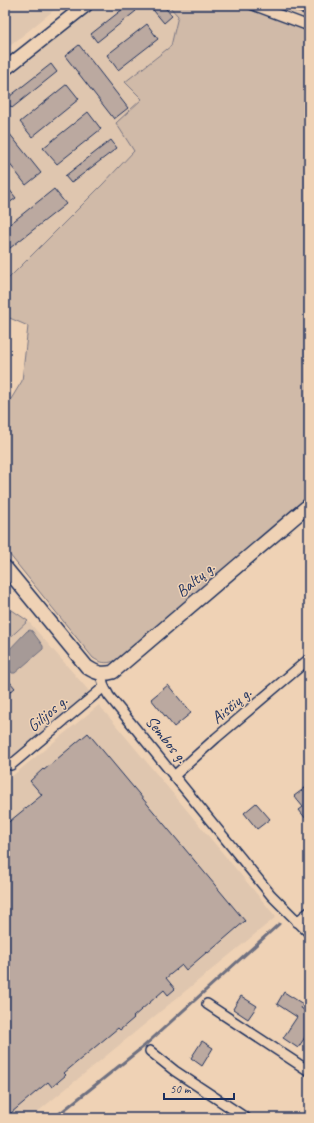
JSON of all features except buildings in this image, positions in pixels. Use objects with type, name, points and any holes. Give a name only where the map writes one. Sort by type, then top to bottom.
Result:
[{"type":"main road","points":[[5,70],[86,5]]},
{"type":"main road","name":"Baltų g.","points":[[102,680],[309,505]]},
{"type":"main road","name":"Sembos g.","points":[[5,567],[80,659],[102,680]]},
{"type":"street","points":[[253,5],[309,26]]},
{"type":"street","name":"Aisčių g.","points":[[174,776],[216,738],[309,659]]},
{"type":"street","name":"Gilijos g.","points":[[11,765],[102,680]]},
{"type":"street","name":"Sembos g.","points":[[102,680],[109,696],[271,895],[309,933]]},
{"type":"street","points":[[298,922],[309,912]]},
{"type":"street","points":[[207,1004],[309,1071]]},
{"type":"street","points":[[150,1051],[175,1071],[246,1118]]},
{"type":"shaded area","points":[[5,5],[60,5],[5,50]]},
{"type":"shaded area","points":[[99,5],[168,5],[178,16],[171,46],[125,82],[143,99],[134,151],[5,282],[5,80]]},
{"type":"shaded area","points":[[168,5],[243,5],[309,31],[309,497],[124,655],[113,662],[105,663],[93,658],[5,549],[5,406],[8,404],[22,381],[28,326],[5,316],[5,282],[134,151],[116,123],[142,99],[125,82],[171,46],[178,16]]},
{"type":"shaded area","points":[[243,5],[309,5],[309,31]]},
{"type":"shaded area","points":[[12,610],[28,621],[5,642],[5,616]]},
{"type":"shaded area","points":[[28,621],[89,691],[5,767],[5,642]]},
{"type":"shaded area","points":[[30,630],[43,646],[43,649],[15,673],[12,673],[5,664],[5,654],[27,631]]},
{"type":"shaded area","points":[[99,705],[276,917],[30,1118],[5,1118],[5,782]]},
{"type":"waterway","points":[[54,1118],[143,1047],[279,924]]}]
